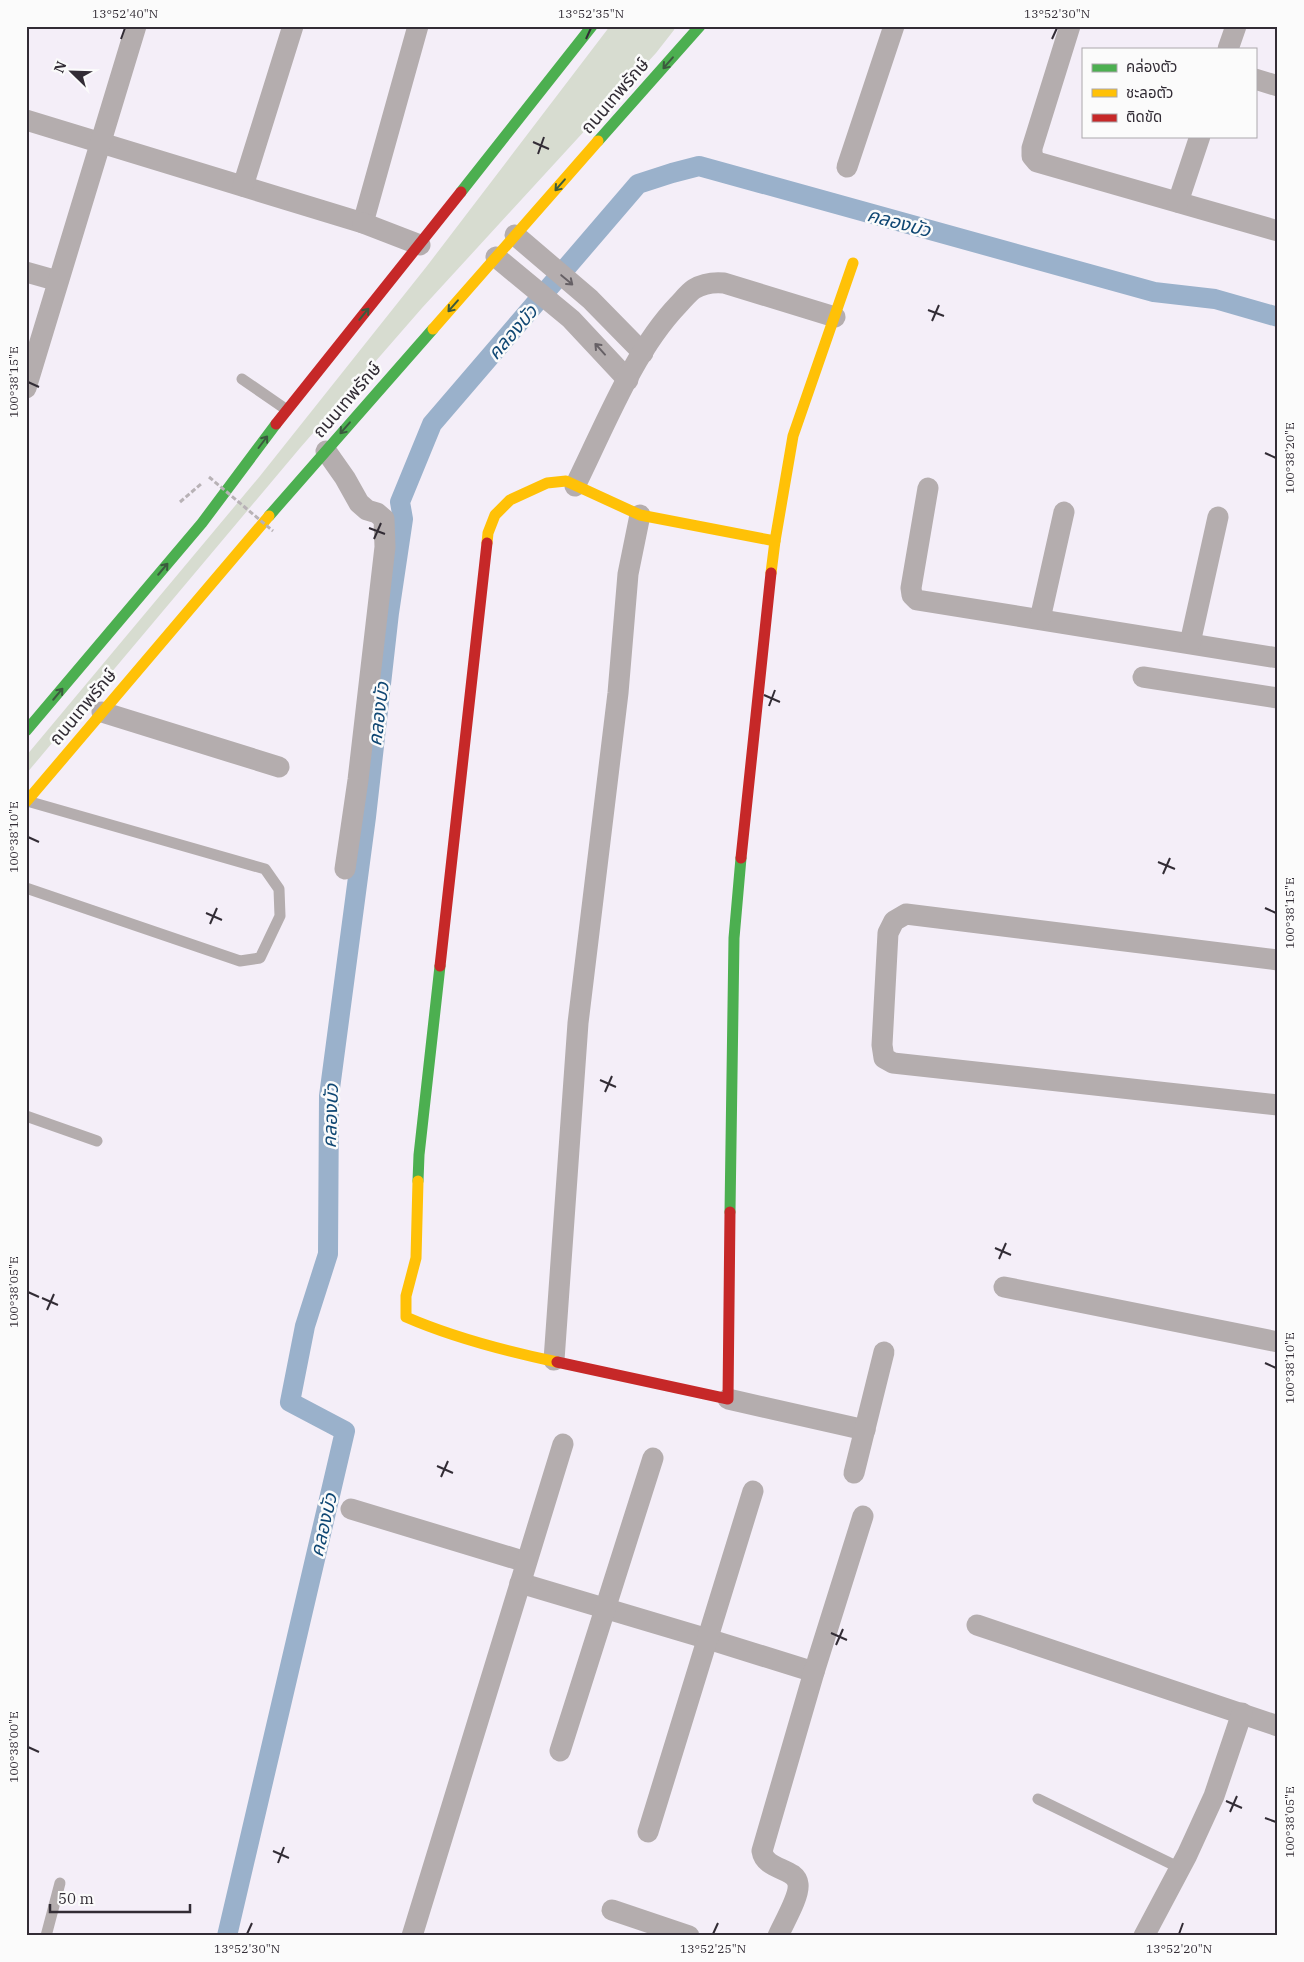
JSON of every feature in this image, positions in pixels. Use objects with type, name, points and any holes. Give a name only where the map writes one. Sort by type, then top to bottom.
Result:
[{"type":"street","points":[[26,388],[136,26]]},
{"type":"street","points":[[243,186],[293,26]]},
{"type":"street","points":[[363,222],[418,26]]},
{"type":"street","name":"ถนนเทพรักษ์","points":[[29,724],[202,523],[287,410],[420,245],[592,26]]},
{"type":"street","points":[[684,26],[685,43]]},
{"type":"street","name":"ถนนเทพรักษ์","points":[[27,802],[235,554],[700,26]]},
{"type":"street","points":[[848,167],[894,26]]},
{"type":"street","points":[[1070,26],[1032,148],[1032,156],[1037,162],[1278,231]]},
{"type":"street","points":[[1228,48],[1236,26]]},
{"type":"street","points":[[1256,79],[1278,86]]},
{"type":"street","points":[[26,120],[363,222],[420,245]]},
{"type":"street","points":[[1178,202],[1199,138]]},
{"type":"street","points":[[515,235],[590,299],[643,353]]},
{"type":"street","points":[[496,257],[571,319],[628,380]]},
{"type":"street","points":[[728,1400],[734,938],[746,800],[775,541],[793,436],[854,263]]},
{"type":"street","points":[[26,272],[58,281]]},
{"type":"street","points":[[575,486],[643,353],[668,316],[693,289],[714,282],[724,283],[834,317]]},
{"type":"street","points":[[326,451],[360,503],[367,510],[378,513],[384,519],[385,547],[358,780],[345,868]]},
{"type":"street","points":[[775,541],[640,515],[566,481],[547,483],[529,490],[510,500],[495,515],[488,533],[419,1155],[416,1258],[406,1296],[406,1317],[434,1329],[510,1352],[554,1360],[865,1430]]},
{"type":"street","points":[[928,488],[910,588],[912,595],[918,600],[1278,658]]},
{"type":"street","points":[[1040,620],[1064,512]]},
{"type":"street","points":[[554,1360],[578,1023],[618,693],[628,574],[640,515]]},
{"type":"street","points":[[1190,643],[1218,517]]},
{"type":"street","points":[[1143,677],[1278,698]]},
{"type":"street","points":[[102,712],[279,767]]},
{"type":"street","points":[[1278,960],[906,914],[894,921],[888,933],[882,1045],[884,1058],[893,1063],[1278,1104]]},
{"type":"street","points":[[1004,1287],[1278,1342]]},
{"type":"street","points":[[854,1473],[884,1352]]},
{"type":"street","points":[[412,1936],[563,1444]]},
{"type":"street","points":[[560,1752],[652,1458]]},
{"type":"street","points":[[648,1832],[753,1491]]},
{"type":"street","points":[[352,1509],[526,1562]]},
{"type":"street","points":[[778,1936],[796,1894],[798,1884],[796,1878],[767,1862],[763,1857],[762,1851],[814,1672],[863,1516]]},
{"type":"street","points":[[520,1584],[814,1672]]},
{"type":"street","points":[[977,1625],[1278,1726]]},
{"type":"street","points":[[1144,1936],[1180,1868],[1214,1796],[1242,1713]]},
{"type":"street","points":[[612,1910],[689,1936]]},
{"type":"lane","points":[[242,379],[287,410]]},
{"type":"lane","points":[[26,888],[240,961],[260,958],[280,916],[279,890],[265,869],[27,802]]},
{"type":"lane","points":[[27,1119],[97,1141]]},
{"type":"lane","points":[[1038,1799],[1180,1868]]},
{"type":"lane","points":[[46,1936],[60,1883]]},
{"type":"path","points":[[180,502],[209,477],[273,531]]},
{"type":"shaded area","points":[[610,26],[675,26],[656,53],[422,308],[300,448],[26,774],[26,756],[260,476],[427,266]]},
{"type":"waterway","name":"คลองบัว","points":[[227,1936],[345,1431],[290,1402],[305,1326],[328,1254],[329,1096],[366,817],[389,613],[403,519],[400,502],[432,424],[638,184],[699,166],[1154,292],[1215,299],[1278,317]]},
{"type":"traffic: fast","points":[[461,192],[592,26]]},
{"type":"traffic: fast","points":[[598,141],[700,26]]},
{"type":"traffic: fast","points":[[269,516],[433,329]]},
{"type":"traffic: fast","points":[[26,731],[202,523],[276,424]]},
{"type":"traffic: fast","points":[[730,1212],[734,938],[741,858]]},
{"type":"traffic: fast","points":[[418,1181],[419,1155],[440,966]]},
{"type":"traffic: slow","points":[[433,329],[598,141]]},
{"type":"traffic: slow","points":[[771,573],[793,436],[853,263]]},
{"type":"traffic: slow","points":[[487,543],[488,533],[495,515],[510,500],[547,483],[566,481],[640,515],[775,541]]},
{"type":"traffic: slow","points":[[26,802],[269,516]]},
{"type":"traffic: slow","points":[[418,1181],[416,1258],[406,1296],[406,1317],[480,1343],[557,1362]]},
{"type":"traffic: jam","points":[[276,424],[461,192]]},
{"type":"traffic: jam","points":[[440,966],[487,543]]},
{"type":"traffic: jam","points":[[741,858],[771,573]]},
{"type":"traffic: jam","points":[[557,1362],[728,1399],[730,1212]]}]
